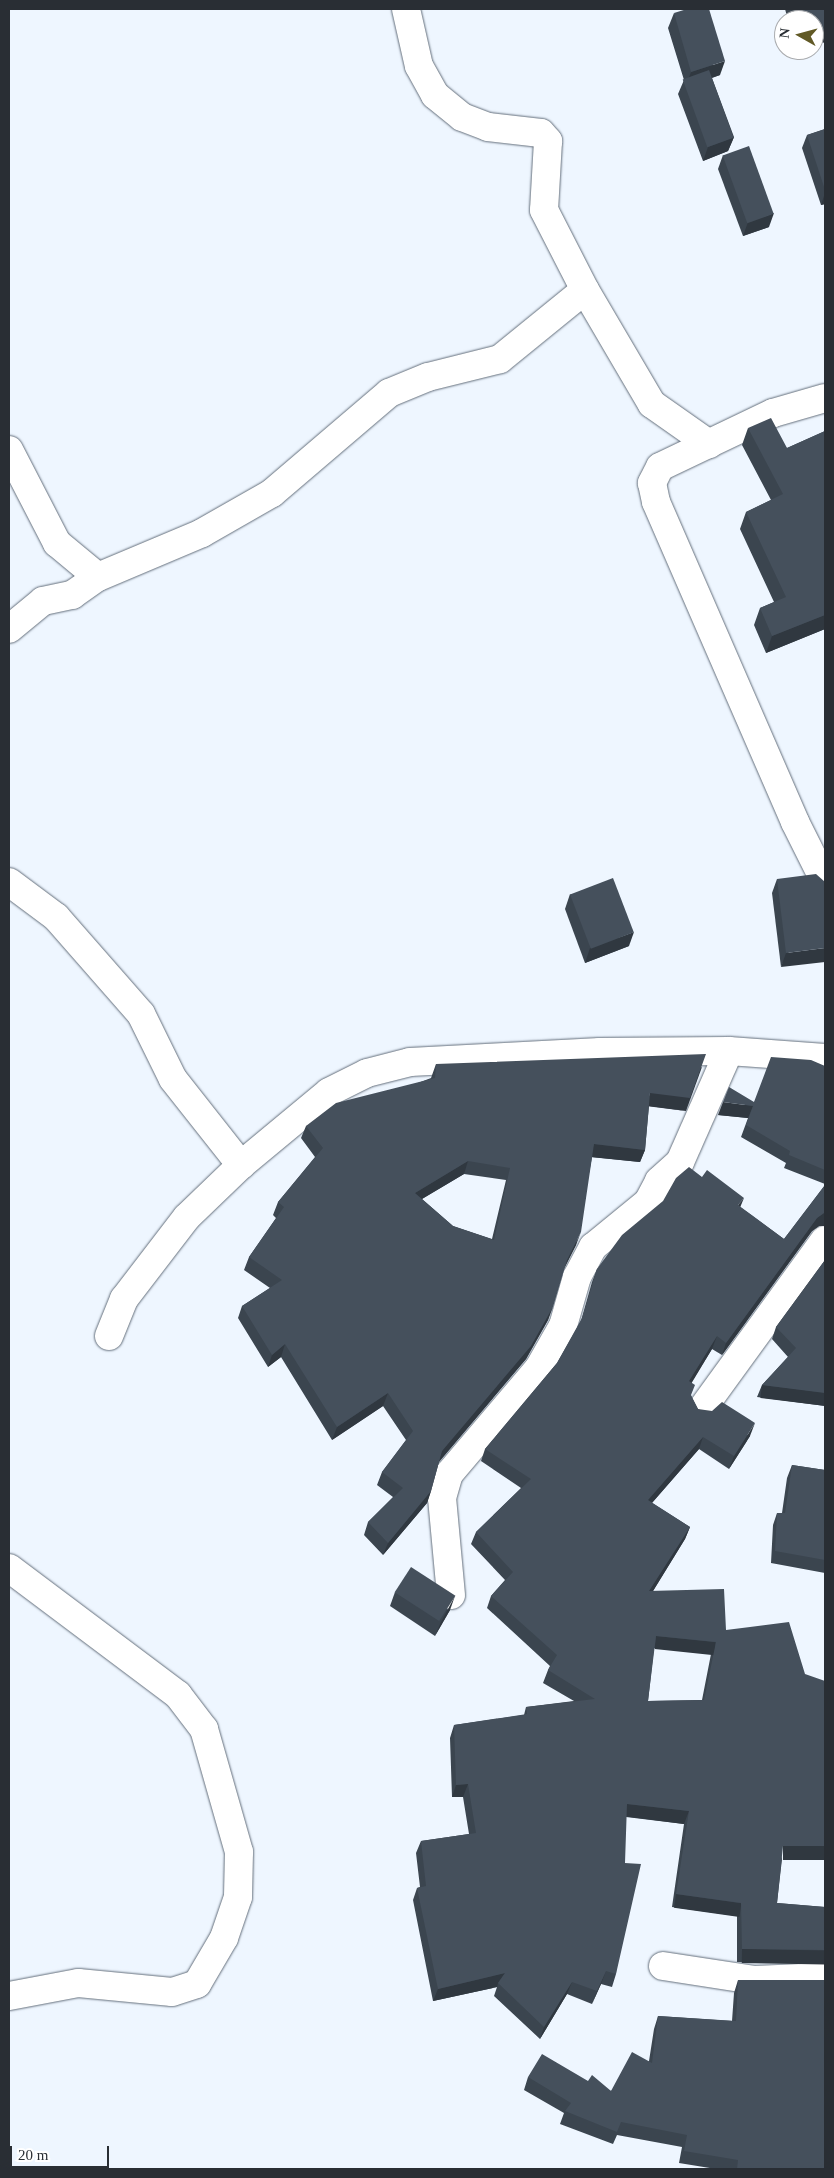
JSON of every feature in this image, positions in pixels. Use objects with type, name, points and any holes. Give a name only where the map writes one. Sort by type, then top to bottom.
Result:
[{"type":"street","points":[[406,9],[419,66],[435,95],[462,117],[488,127],[541,133],[548,141],[544,210],[585,290],[652,404],[709,444]]},
{"type":"street","points":[[9,629],[43,601],[72,595],[98,577],[202,533],[272,493],[389,393],[428,377],[500,359],[585,290]]},
{"type":"street","points":[[825,398],[773,413],[660,468],[652,483],[656,502],[794,822],[825,882]]},
{"type":"street","points":[[9,450],[57,543],[98,577]]},
{"type":"street","points":[[9,882],[56,917],[141,1014],[174,1080],[241,1165]]},
{"type":"street","points":[[451,1595],[442,1498],[449,1474],[539,1368],[563,1326],[577,1277],[593,1247],[648,1202],[659,1181],[680,1162],[729,1051]]},
{"type":"street","points":[[110,1336],[130,1291],[187,1217],[241,1165],[329,1092],[367,1073],[410,1062],[600,1052],[729,1051],[825,1058]]},
{"type":"street","points":[[702,1409],[825,1240]]},
{"type":"street","points":[[9,1568],[178,1695],[204,1729],[239,1852],[238,1898],[224,1938],[197,1984],[172,1992],[78,1983],[9,1996]]},
{"type":"street","points":[[663,1966],[755,1980],[825,1978]]},
{"type":"building","points":[[687,9],[709,9],[725,61],[691,72],[674,13]]},
{"type":"building","points":[[825,9],[825,30],[824,10],[793,10]]},
{"type":"building","points":[[709,70],[734,138],[707,147],[683,80]]},
{"type":"building","points":[[825,129],[825,190],[807,135]]},
{"type":"building","points":[[749,146],[774,214],[747,223],[723,156]]},
{"type":"building","points":[[771,418],[787,448],[825,431],[825,615],[772,636],[760,608],[786,597],[746,512],[783,494],[748,428]]},
{"type":"building","points":[[816,874],[825,882],[825,948],[786,953],[777,879]]},
{"type":"building","points":[[613,878],[634,932],[591,949],[570,894]]},
{"type":"building","points":[[706,1054],[690,1098],[650,1093],[645,1150],[594,1144],[581,1232],[567,1260],[553,1307],[531,1346],[442,1451],[431,1491],[388,1543],[368,1522],[403,1488],[382,1472],[413,1431],[388,1393],[337,1427],[285,1344],[272,1355],[242,1306],[282,1280],[249,1257],[284,1207],[278,1202],[323,1148],[306,1126],[336,1103],[435,1078],[436,1064]],"holes":[[[468,1161],[510,1168],[494,1240],[453,1226],[415,1193]]]},
{"type":"building","points":[[771,1057],[811,1060],[825,1066],[825,1170],[789,1155],[790,1151],[746,1125],[753,1106],[723,1102],[729,1087],[754,1102]]},
{"type":"building","points":[[689,1167],[702,1177],[707,1170],[744,1198],[738,1205],[784,1239],[825,1185],[825,1213],[817,1218],[726,1343],[717,1336],[689,1381],[695,1385],[691,1395],[698,1409],[712,1411],[722,1402],[755,1423],[734,1456],[703,1437],[648,1500],[690,1527],[649,1591],[724,1589],[726,1630],[789,1622],[805,1674],[825,1681],[825,1846],[783,1846],[777,1903],[825,1907],[825,1950],[742,1949],[741,1903],[676,1894],[689,1811],[627,1804],[625,1863],[641,1864],[616,1974],[606,1971],[597,1991],[572,1982],[544,2027],[498,1983],[505,1973],[438,1989],[417,1888],[426,1886],[421,1841],[476,1833],[468,1784],[456,1785],[454,1725],[527,1714],[526,1707],[595,1699],[548,1670],[557,1655],[491,1596],[513,1572],[476,1532],[531,1479],[485,1449],[557,1363],[582,1318],[597,1269],[622,1235],[663,1201],[676,1178]],"holes":[[[656,1636],[716,1642],[704,1700],[648,1701]]]},
{"type":"building","points":[[825,1260],[825,1393],[762,1385],[796,1348],[776,1327]]},
{"type":"building","points":[[792,1465],[825,1470],[825,1560],[775,1551],[777,1513],[785,1513]]},
{"type":"building","points":[[411,1567],[455,1596],[439,1621],[395,1592]]},
{"type":"building","points":[[738,1980],[825,1980],[825,2169],[737,2169],[738,2160],[684,2151],[687,2135],[621,2122],[617,2132],[565,2111],[571,2103],[528,2077],[542,2054],[588,2081],[592,2075],[611,2091],[632,2052],[652,2063],[658,2016],[736,2021]]}]
